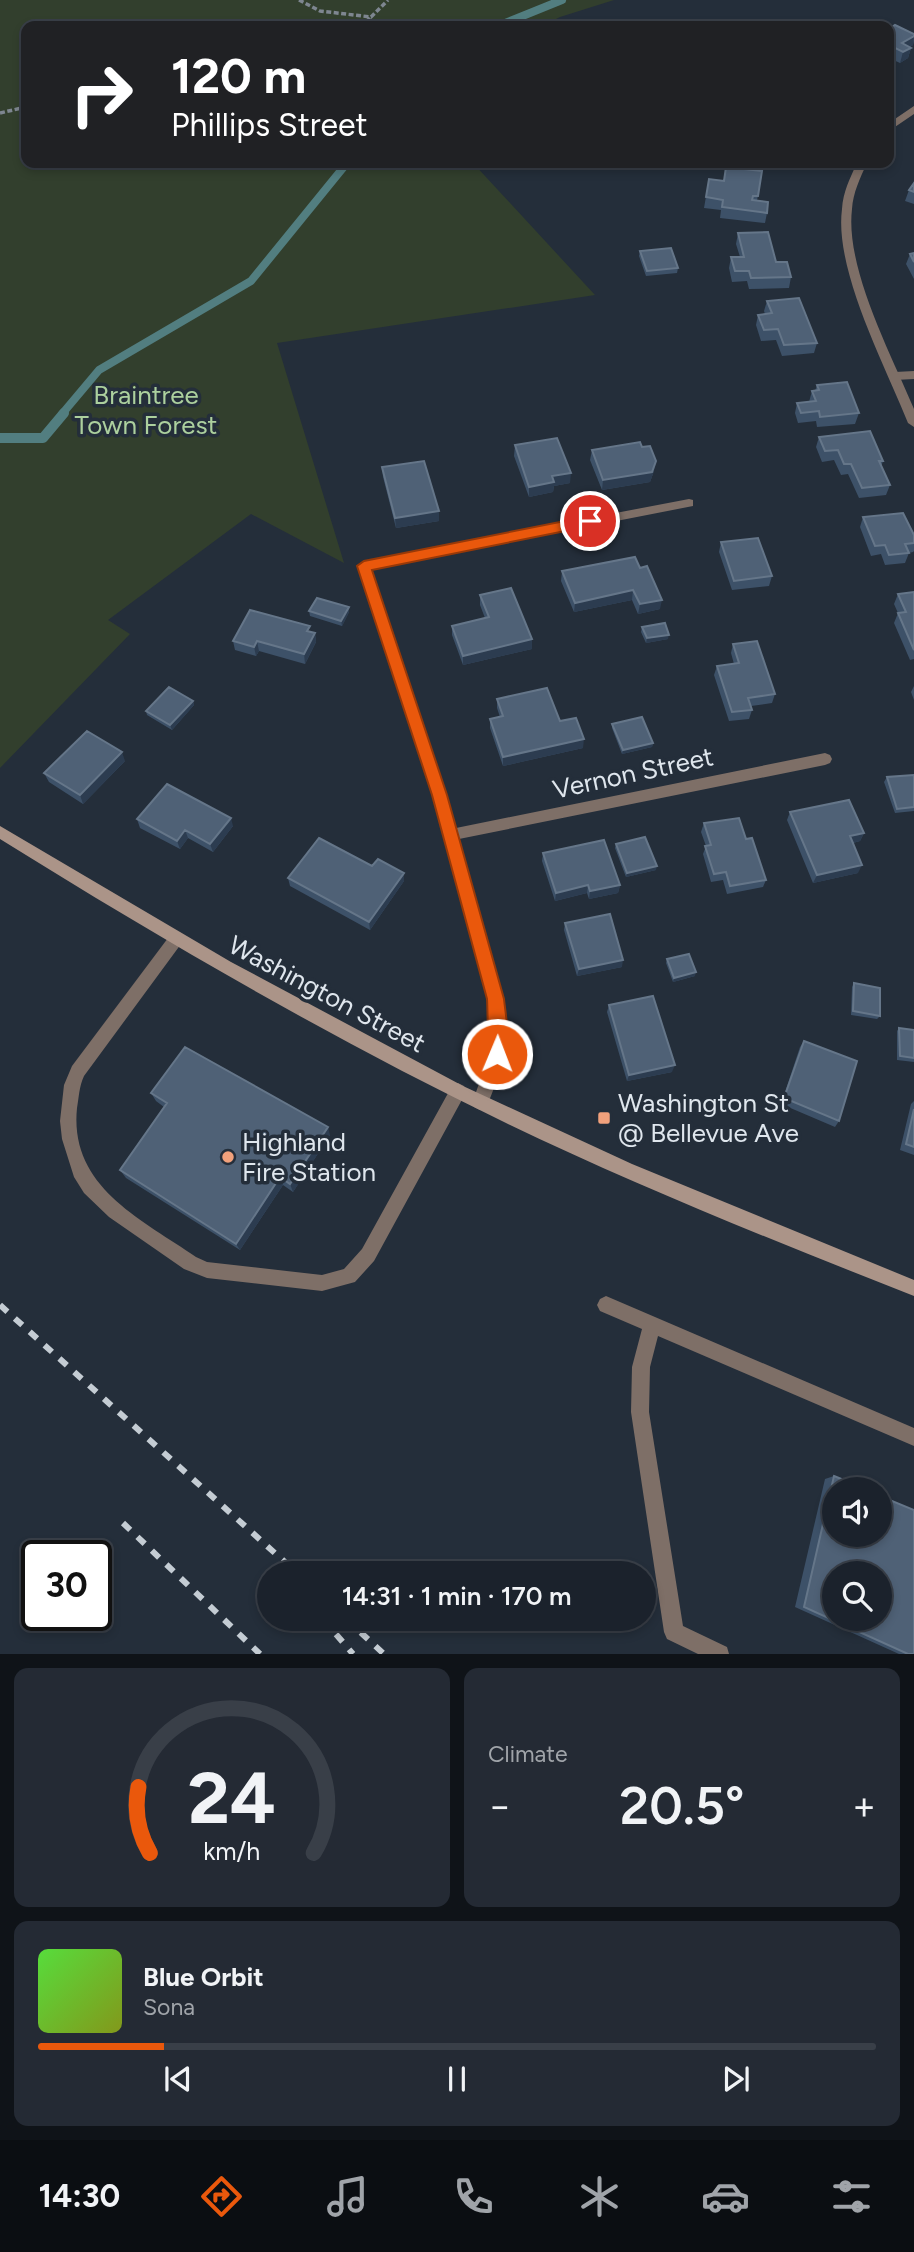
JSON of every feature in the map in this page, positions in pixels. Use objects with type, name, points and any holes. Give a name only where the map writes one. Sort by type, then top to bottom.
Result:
[{"type":"main road","name":"Washington Street","points":[[0,832],[176,939],[332,1027],[457,1091],[620,1167],[914,1288]]},
{"type":"street","points":[[894,124],[914,108]]},
{"type":"street","points":[[860,168],[845,208],[846,246],[861,294],[914,423]]},
{"type":"street","points":[[895,376],[914,375]]},
{"type":"street","points":[[480,1102],[489,1085],[497,1054],[498,1016],[492,982],[451,835],[364,566],[689,503]]},
{"type":"street","name":"Vernon Street","points":[[451,835],[825,759]]},
{"type":"street","points":[[176,939],[85,1058],[72,1085],[68,1121],[77,1163],[90,1187],[115,1211],[190,1263],[225,1274],[323,1283],[349,1276],[368,1255],[457,1091]]},
{"type":"street","points":[[606,1305],[914,1437]]},
{"type":"street","points":[[652,1325],[641,1367],[640,1412],[674,1632],[720,1654]]},
{"type":"path","points":[[299,0],[320,11],[371,17]]},
{"type":"path","points":[[367,21],[387,0]]},
{"type":"path","points":[[0,113],[21,108]]},
{"type":"green space","name":"Braintree Town Forest","points":[[0,0],[614,0],[552,21],[21,21],[21,168],[478,168],[595,295],[277,343],[344,563],[251,514],[108,620],[130,634],[0,768]]},
{"type":"building","points":[[894,26],[914,34],[902,43],[911,48],[903,52],[894,48]]},
{"type":"building","points":[[726,168],[762,171],[758,196],[753,196],[752,200],[768,202],[767,213],[722,207],[723,200],[706,197],[709,179],[724,181]]},
{"type":"building","points":[[768,232],[776,262],[787,262],[791,277],[751,278],[749,271],[735,271],[731,257],[744,257],[738,233]]},
{"type":"building","points":[[671,248],[678,268],[647,271],[640,251]]},
{"type":"building","points":[[799,298],[817,343],[784,345],[778,329],[764,330],[758,315],[772,313],[767,301]]},
{"type":"building","points":[[847,382],[859,413],[820,417],[819,411],[801,413],[797,403],[816,401],[812,391],[819,390],[817,385]]},
{"type":"building","points":[[870,431],[890,485],[862,488],[851,464],[844,464],[838,450],[825,451],[819,437]]},
{"type":"building","points":[[557,438],[571,473],[552,476],[554,482],[529,487],[515,445]]},
{"type":"building","points":[[640,442],[642,447],[650,446],[656,461],[652,472],[603,480],[592,450]]},
{"type":"building","points":[[424,461],[439,511],[395,518],[382,467]]},
{"type":"building","points":[[903,513],[914,535],[914,543],[905,544],[909,553],[889,555],[885,545],[875,546],[863,517]]},
{"type":"building","points":[[758,538],[772,576],[734,581],[721,542]]},
{"type":"building","points":[[635,557],[640,568],[647,566],[662,600],[640,604],[633,590],[575,603],[562,571]]},
{"type":"building","points":[[511,588],[532,639],[463,656],[452,626],[489,617],[480,595]]},
{"type":"building","points":[[914,592],[914,650],[898,613],[906,612],[898,594]]},
{"type":"building","points":[[317,598],[349,607],[341,621],[309,611]]},
{"type":"building","points":[[250,610],[310,626],[307,631],[315,633],[304,654],[257,641],[254,647],[233,641]]},
{"type":"building","points":[[665,623],[669,635],[647,638],[642,627]]},
{"type":"building","points":[[757,641],[775,694],[748,698],[752,710],[732,712],[717,666],[739,663],[733,644]]},
{"type":"building","points":[[169,687],[193,701],[170,725],[146,711]]},
{"type":"building","points":[[547,688],[560,721],[576,718],[584,739],[503,757],[490,719],[503,716],[497,699]]},
{"type":"building","points":[[642,717],[653,743],[623,750],[612,724]]},
{"type":"building","points":[[87,731],[122,752],[80,795],[44,773]]},
{"type":"building","points":[[914,775],[914,807],[897,809],[887,777]]},
{"type":"building","points":[[167,784],[231,818],[210,844],[185,830],[177,841],[137,819]]},
{"type":"building","points":[[849,800],[864,833],[850,836],[862,865],[817,875],[790,812]]},
{"type":"building","points":[[739,818],[746,839],[752,838],[766,880],[730,886],[726,872],[714,874],[705,846],[711,845],[704,823]]},
{"type":"building","points":[[645,837],[657,866],[627,873],[616,844]]},
{"type":"building","points":[[319,838],[372,866],[378,859],[404,873],[369,922],[288,878]]},
{"type":"building","points":[[604,840],[620,885],[590,891],[588,885],[556,893],[543,853]]},
{"type":"building","points":[[610,914],[623,960],[579,969],[565,923]]},
{"type":"building","points":[[689,954],[696,972],[674,978],[667,959]]},
{"type":"building","points":[[854,983],[880,988],[880,1016],[853,1011]]},
{"type":"building","points":[[653,996],[675,1065],[629,1075],[609,1005]]},
{"type":"building","points":[[899,1028],[914,1030],[914,1058],[900,1056]]},
{"type":"building","points":[[804,1041],[857,1061],[839,1121],[784,1098]]},
{"type":"building","name":"Highland Fire Station","points":[[185,1047],[328,1127],[290,1184],[280,1177],[236,1244],[120,1170],[167,1103],[151,1093]]},
{"type":"building","points":[[914,1109],[914,1147],[906,1144]]},
{"type":"building","points":[[892,1501],[914,1510],[914,1654],[908,1654],[857,1631],[892,1631],[892,1561],[822,1561],[822,1615],[804,1607],[822,1528],[822,1547],[892,1547]]},
{"type":"waterway","points":[[510,21],[562,0]]},
{"type":"waterway","points":[[62,414],[99,370],[251,281],[343,168]]},
{"type":"waterway","points":[[0,438],[43,438],[64,413]]},
{"type":"railway","points":[[0,1305],[284,1561]]},
{"type":"railway","points":[[123,1523],[260,1654]]},
{"type":"railway","points":[[333,1631],[353,1654]]},
{"type":"railway","points":[[359,1631],[384,1654]]},
{"type":"place","name":"Washington St @ Bellevue Ave","points":[[604,1118]]},
{"type":"place","name":"Highland Fire Station","points":[[228,1157]]},
{"type":"route","points":[[497,1054],[498,1016],[492,982],[440,795],[364,566],[590,521]]}]
